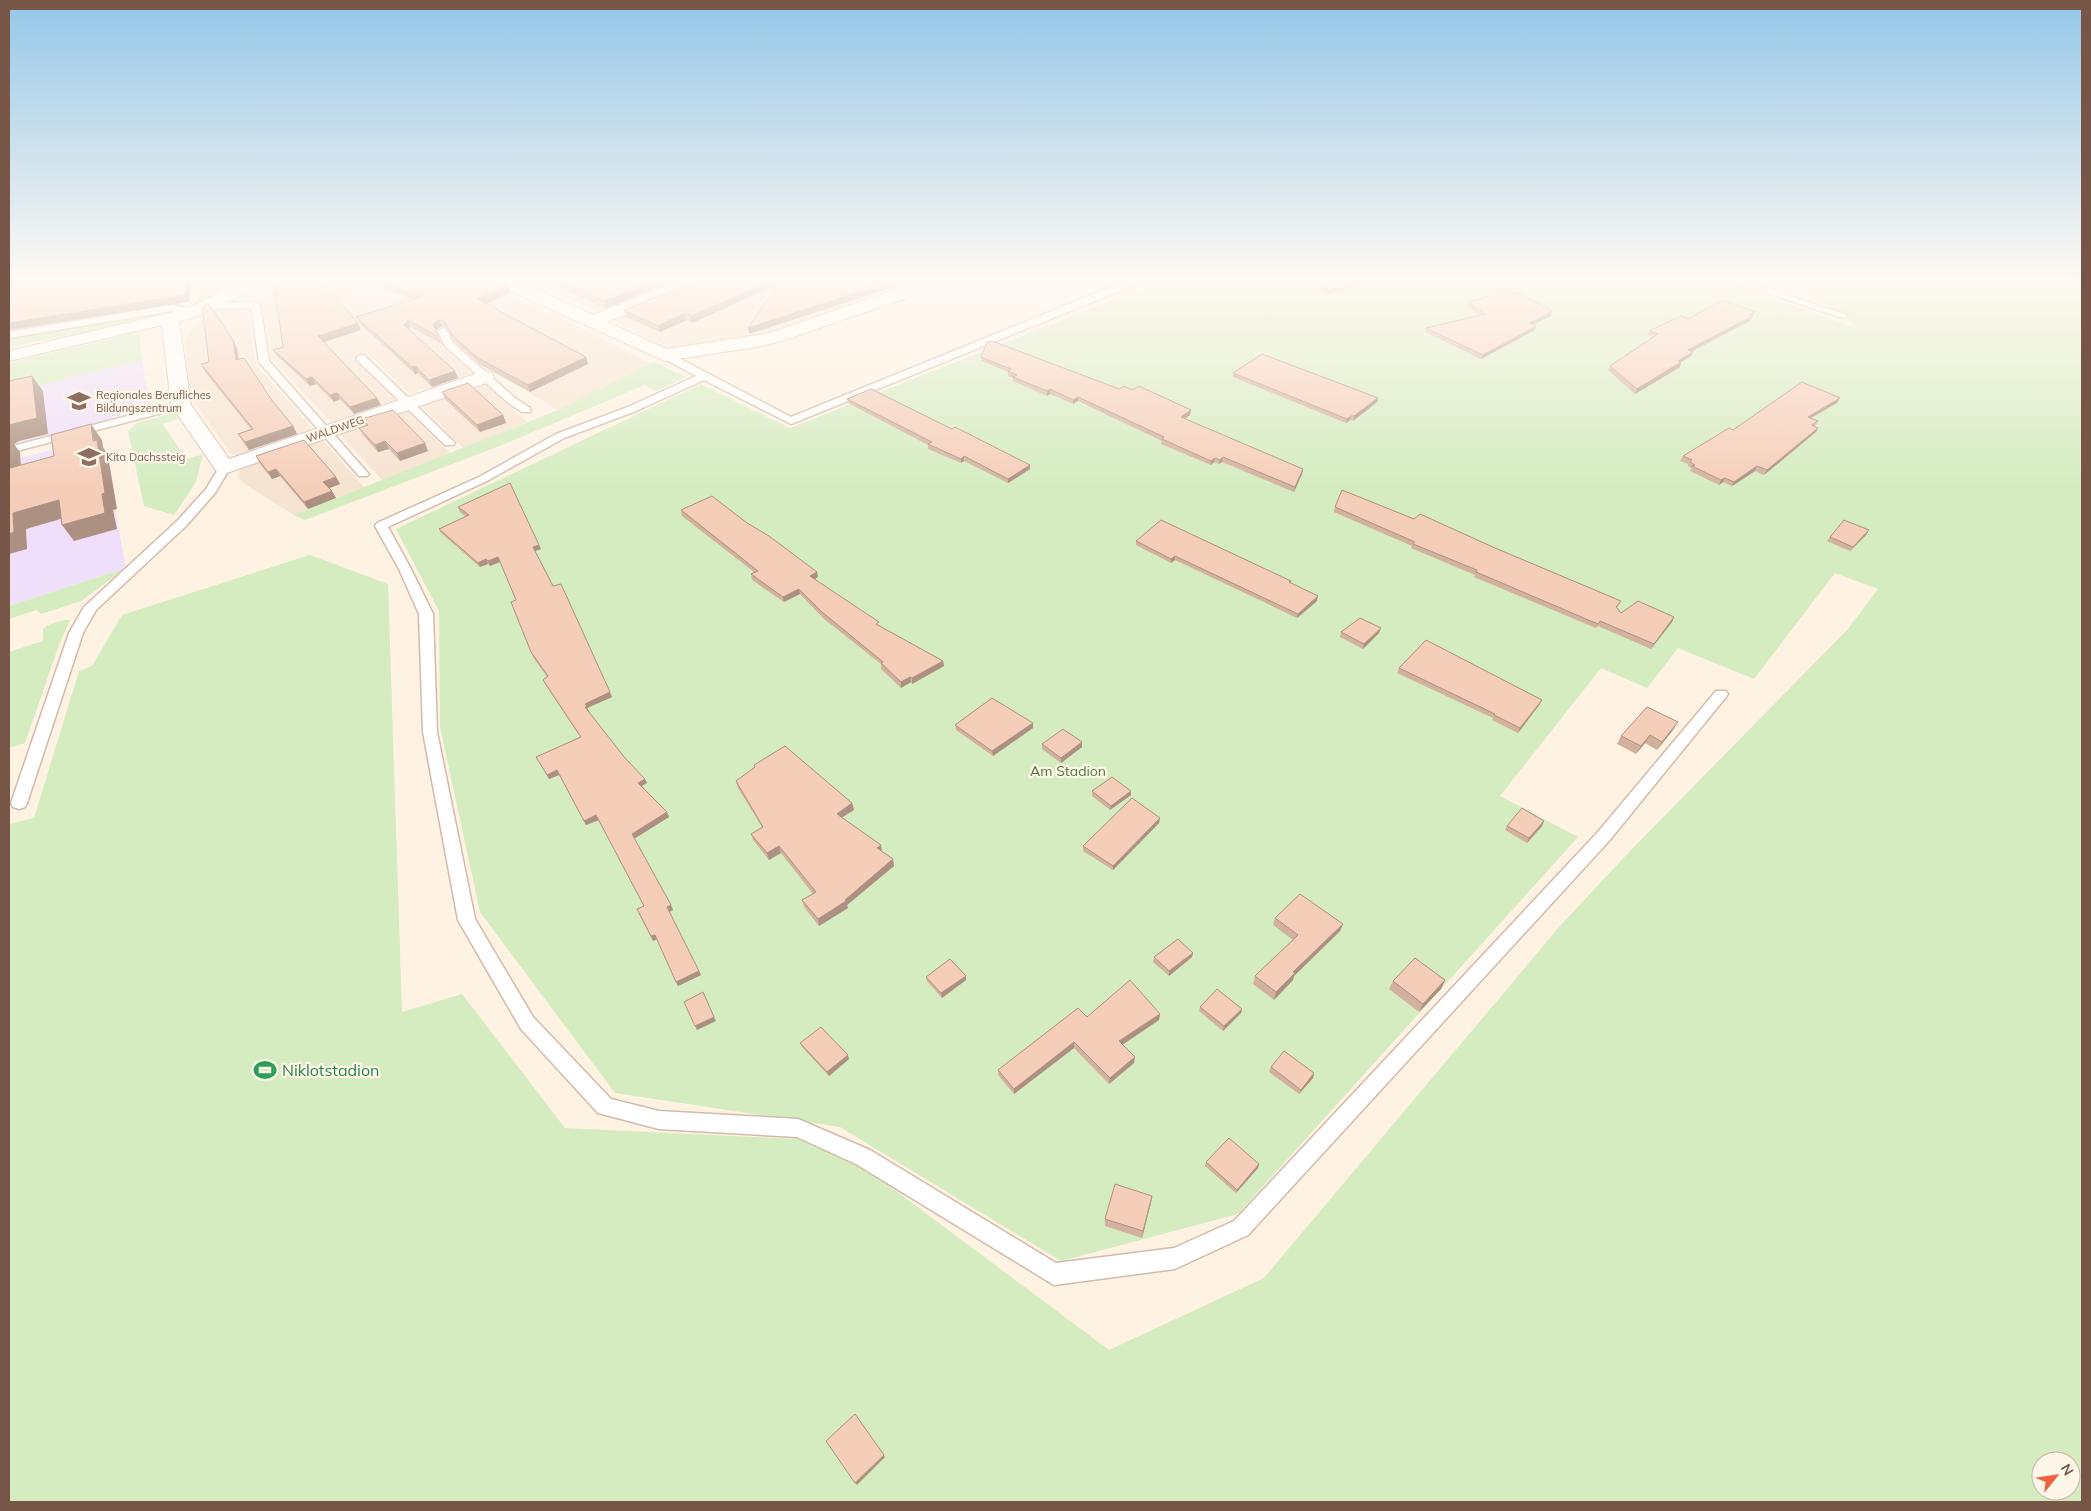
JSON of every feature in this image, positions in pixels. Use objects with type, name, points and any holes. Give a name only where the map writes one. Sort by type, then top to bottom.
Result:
[{"type":"street","points":[[9,356],[42,349]]},
{"type":"street","points":[[174,349],[181,405],[224,468]]},
{"type":"street","points":[[651,349],[665,355],[710,349]]},
{"type":"street","name":"WALDWEG","points":[[224,468],[485,376]]},
{"type":"lane","points":[[262,349],[264,362],[364,474]]},
{"type":"lane","points":[[454,349],[511,400],[526,410]]},
{"type":"lane","points":[[665,355],[791,421],[968,349]]},
{"type":"lane","points":[[361,358],[449,443]]},
{"type":"lane","points":[[704,376],[632,409],[560,436],[483,479],[381,526],[405,569],[426,614],[430,732],[467,920],[527,1023],[605,1107],[659,1120],[798,1128],[862,1157],[1054,1274],[1176,1258],[1241,1228],[1603,837],[1721,694]]},
{"type":"lane","points":[[9,450],[181,405]]},
{"type":"lane","points":[[19,803],[76,633],[91,607],[182,523],[211,492],[224,468]]},
{"type":"shaded area","points":[[185,349],[254,349],[256,365],[313,429],[238,455],[231,454],[193,400],[186,376]]},
{"type":"shaded area","points":[[270,349],[445,349],[471,373],[410,394],[368,354],[355,358],[395,400],[331,422],[272,359]]},
{"type":"shaded area","points":[[473,349],[621,349],[651,364],[558,410],[506,379]]},
{"type":"shaded area","name":"Regionales Berufliches Bildungszentrum","points":[[142,360],[151,409],[9,445],[9,393]]},
{"type":"shaded area","points":[[482,382],[527,422],[463,448],[419,403]]},
{"type":"shaded area","points":[[404,408],[450,453],[382,480],[338,432]]},
{"type":"shaded area","points":[[101,437],[126,568],[9,606],[9,461]]},
{"type":"shaded area","points":[[321,438],[364,487],[294,515],[243,483],[238,477],[241,466]]},
{"type":"green space","points":[[70,349],[141,349],[142,360],[9,393],[9,363]]},
{"type":"green space","name":"Am Stadion","points":[[990,349],[2082,349],[2082,1502],[9,1502],[9,824],[34,818],[79,671],[92,666],[122,615],[310,555],[388,584],[402,1012],[462,994],[565,1128],[798,1139],[853,1159],[1109,1350],[1264,1278],[1560,926],[1630,851],[1848,629],[1878,589],[1835,573],[1754,679],[1678,648],[1647,688],[1601,668],[1500,796],[1578,837],[1238,1214],[1061,1261],[840,1127],[615,1093],[480,912],[440,727],[439,611],[396,529],[701,384],[790,428]]},
{"type":"green space","points":[[654,362],[686,377],[657,391],[645,385],[497,447],[305,520],[294,515],[558,410]]},
{"type":"green space","points":[[173,413],[179,418],[163,424],[186,459],[203,454],[196,482],[174,515],[144,506],[128,431],[137,423]]},
{"type":"green space","points":[[126,568],[81,601],[41,614],[36,610],[9,619],[9,606]]},
{"type":"green space","points":[[70,620],[59,645],[25,743],[9,748],[9,652],[43,641],[43,629],[48,625]]},
{"type":"building","points":[[207,349],[234,349],[236,360],[244,358],[273,402],[293,426],[245,442],[238,434],[253,429],[201,364],[209,362]]},
{"type":"building","points":[[330,349],[377,398],[350,407],[337,393],[330,395],[312,377],[306,379],[273,350]]},
{"type":"building","points":[[391,349],[430,349],[455,371],[429,380],[415,366],[412,367]]},
{"type":"building","points":[[467,349],[570,349],[586,357],[528,385],[478,358]]},
{"type":"building","points":[[984,349],[1012,349],[1119,389],[1124,386],[1132,390],[1139,386],[1191,410],[1181,417],[1303,469],[1295,487],[1223,457],[1220,460],[1215,458],[1211,461],[1078,397],[1073,400],[1050,389],[1047,391],[1013,377],[1017,375],[1008,371],[1011,369],[981,357]]},
{"type":"building","points":[[1469,349],[1495,349],[1483,355]]},
{"type":"building","points":[[1636,349],[1691,349],[1688,350],[1693,352],[1678,361],[1681,362],[1637,389],[1610,366]]},
{"type":"building","points":[[1262,354],[1378,398],[1347,419],[1233,373]]},
{"type":"building","points":[[32,376],[37,418],[9,425],[9,381]]},
{"type":"building","points":[[1802,382],[1840,398],[1808,417],[1818,421],[1812,425],[1818,428],[1767,470],[1757,466],[1734,482],[1725,478],[1721,480],[1692,466],[1695,465],[1690,462],[1692,460],[1683,456],[1729,428],[1733,430]]},
{"type":"building","points":[[468,383],[503,415],[477,425],[442,392]]},
{"type":"building","points":[[871,389],[952,429],[955,427],[1030,465],[1008,479],[964,456],[961,459],[928,444],[932,442],[847,399]]},
{"type":"building","points":[[393,410],[425,443],[397,453],[385,441],[375,445],[359,428],[368,425],[362,419]]},
{"type":"building","points":[[91,424],[93,441],[97,440],[105,493],[102,494],[105,513],[62,525],[59,500],[13,513],[14,532],[9,534],[9,452],[10,468],[54,456],[51,435]]},
{"type":"building","points":[[304,440],[336,477],[323,482],[332,491],[304,502],[276,469],[268,472],[256,456]]},
{"type":"building","points":[[510,483],[539,545],[533,547],[553,586],[561,584],[610,692],[585,704],[587,706],[585,707],[625,758],[645,779],[638,783],[667,812],[632,834],[671,905],[667,907],[699,971],[676,982],[655,935],[651,936],[637,909],[644,906],[596,815],[584,821],[557,770],[547,775],[536,757],[581,737],[543,680],[548,676],[531,652],[511,602],[516,600],[498,557],[488,561],[486,559],[478,563],[439,529],[469,515],[458,507]]},
{"type":"building","points":[[1342,490],[1414,519],[1420,514],[1621,601],[1616,607],[1621,613],[1638,601],[1674,617],[1654,644],[1600,621],[1598,624],[1476,572],[1477,570],[1413,544],[1415,542],[1335,507]]},
{"type":"building","points":[[712,496],[817,572],[810,576],[879,622],[876,624],[943,661],[901,682],[881,663],[883,662],[822,612],[799,589],[783,597],[751,574],[758,571],[681,510]]},
{"type":"building","points":[[1161,520],[1291,581],[1289,582],[1318,596],[1298,614],[1175,556],[1171,559],[1136,541]]},
{"type":"building","points":[[1844,520],[1869,530],[1853,547],[1830,537]]},
{"type":"building","points":[[1360,618],[1381,628],[1364,644],[1341,632]]},
{"type":"building","points":[[1426,640],[1542,700],[1520,728],[1399,668]]},
{"type":"building","points":[[992,698],[1033,723],[992,751],[955,725]]},
{"type":"building","points":[[1647,707],[1678,722],[1662,742],[1650,735],[1641,746],[1621,736]]},
{"type":"building","points":[[1063,729],[1082,742],[1061,758],[1042,744]]},
{"type":"building","points":[[785,746],[852,803],[837,814],[881,845],[877,848],[893,859],[846,901],[818,919],[802,900],[816,892],[779,846],[767,853],[751,834],[763,827],[736,781],[755,767],[754,765]]},
{"type":"building","points":[[1112,777],[1131,791],[1111,806],[1092,791]]},
{"type":"building","points":[[1132,798],[1160,818],[1113,866],[1083,846]]},
{"type":"building","points":[[1522,808],[1544,821],[1529,838],[1507,826]]},
{"type":"building","points":[[1300,894],[1343,924],[1293,972],[1295,973],[1276,992],[1255,976],[1298,935],[1275,918]]},
{"type":"building","points":[[1178,939],[1193,953],[1169,971],[1154,957]]},
{"type":"building","points":[[1415,958],[1445,980],[1423,1004],[1393,981]]},
{"type":"building","points":[[950,959],[966,976],[941,993],[926,977]]},
{"type":"building","points":[[1130,980],[1160,1014],[1119,1041],[1135,1057],[1110,1078],[1074,1042],[1014,1089],[998,1070],[1078,1008],[1087,1017]]},
{"type":"building","points":[[1217,989],[1242,1009],[1224,1026],[1200,1007]]},
{"type":"building","points":[[703,992],[714,1017],[695,1026],[684,1002]]},
{"type":"building","points":[[821,1027],[848,1055],[827,1072],[800,1043]]},
{"type":"building","points":[[1284,1051],[1314,1073],[1301,1090],[1271,1067]]},
{"type":"building","points":[[1229,1138],[1259,1164],[1237,1190],[1206,1162]]},
{"type":"building","points":[[1115,1184],[1152,1196],[1143,1231],[1105,1219]]},
{"type":"building","points":[[855,1414],[884,1455],[855,1483],[826,1441]]},
{"type":"place","name":"Regionales Berufliches Bildungszentrum","points":[[79,401]]},
{"type":"place","name":"Kita Dachssteig","points":[[89,457]]},
{"type":"place","name":"Niklotstadion","points":[[265,1070]]}]
